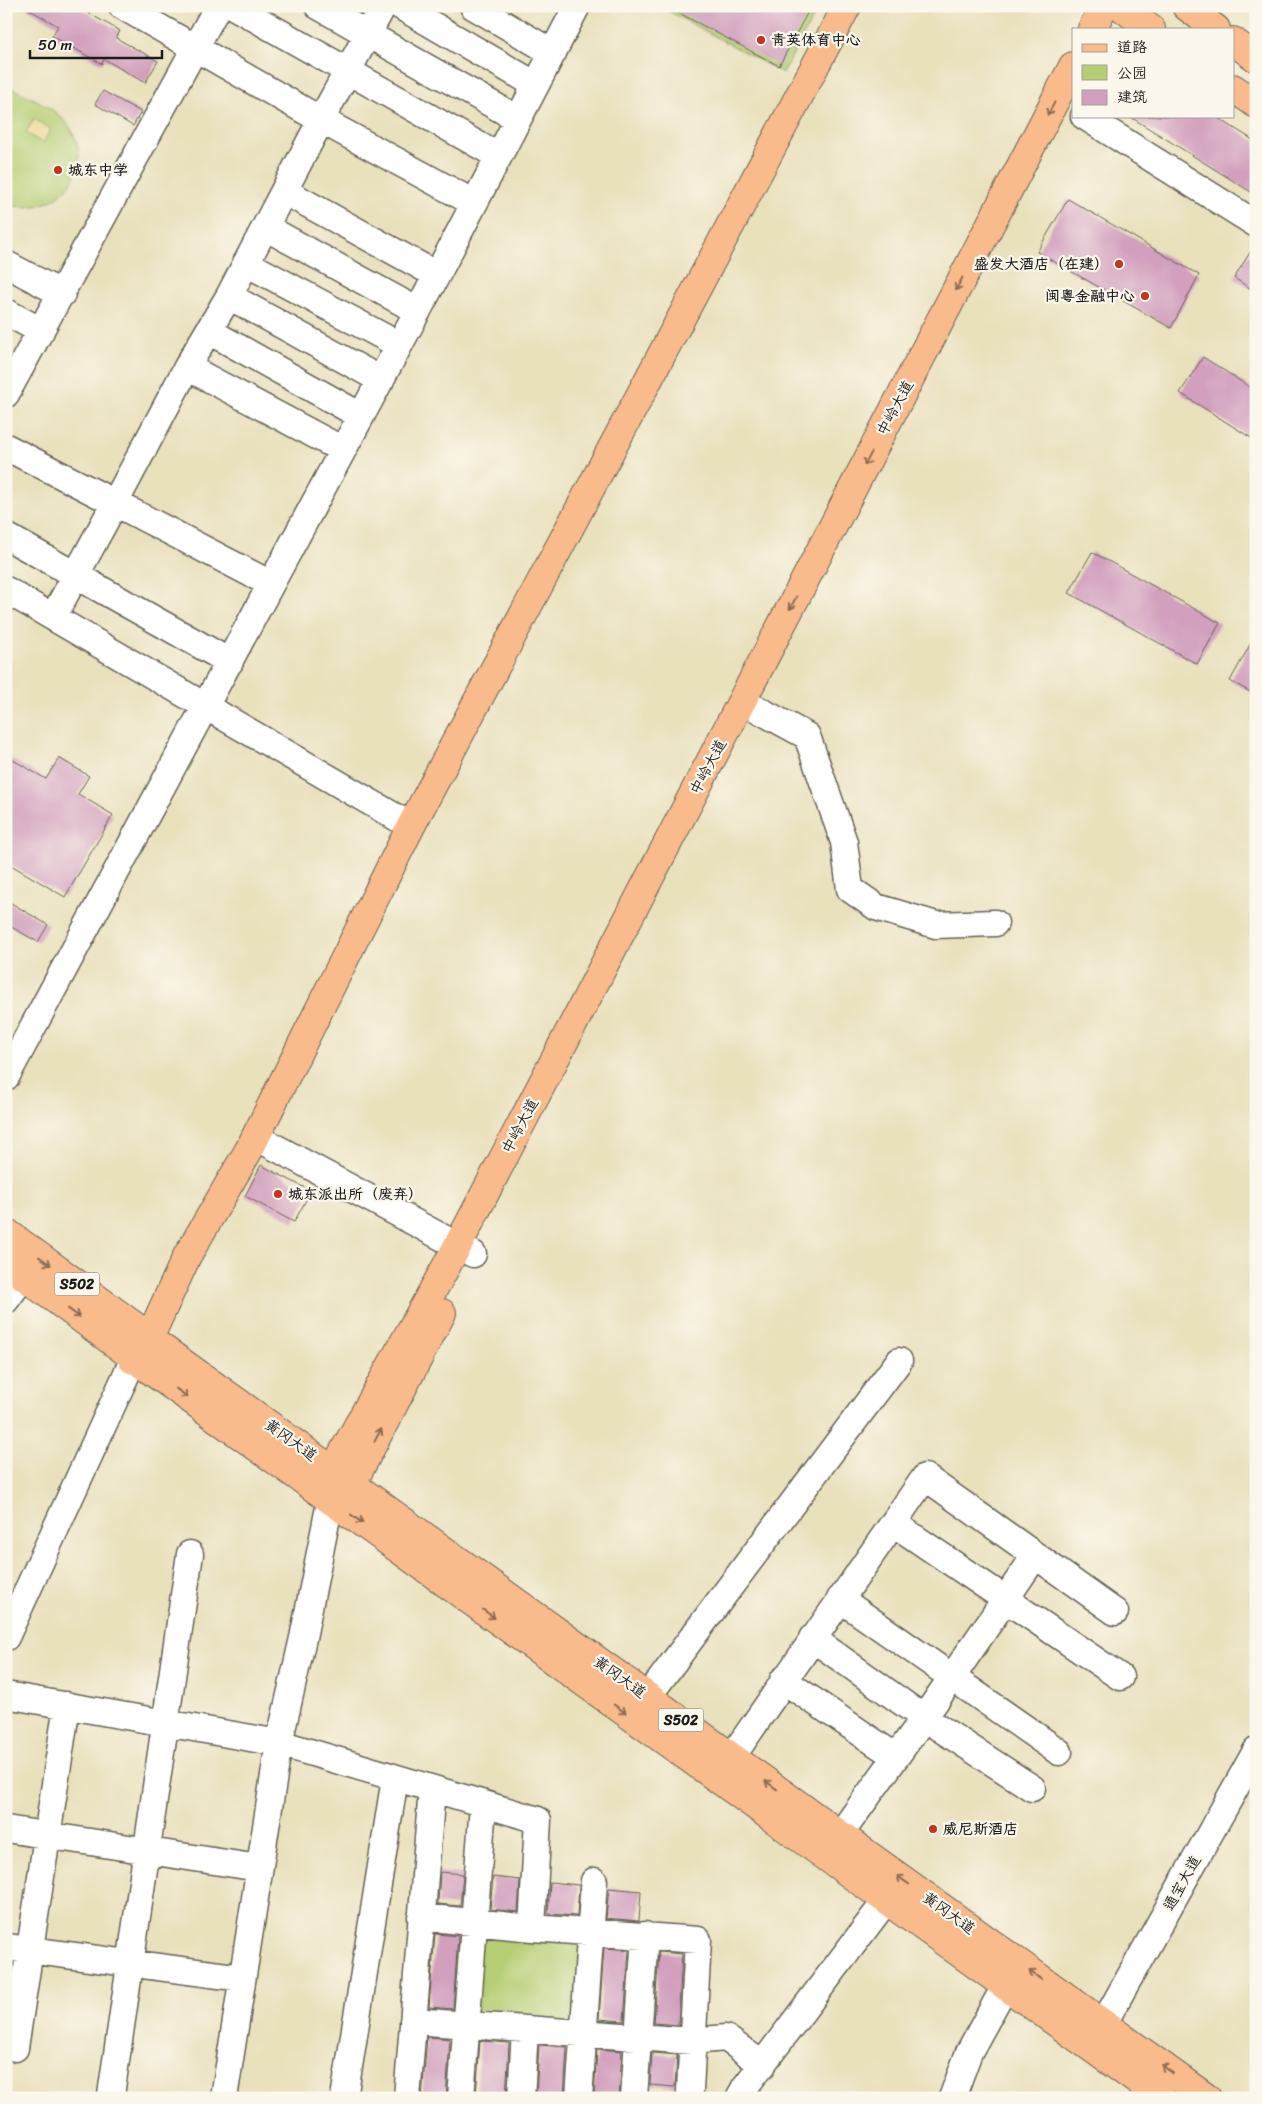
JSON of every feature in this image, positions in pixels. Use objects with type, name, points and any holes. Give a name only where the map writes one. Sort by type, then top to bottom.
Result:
[{"type":"main road","points":[[141,1351],[152,1332],[187,1256],[256,1137],[411,826],[847,6]]},
{"type":"main road","points":[[1186,6],[1215,28]]},
{"type":"main road","points":[[1093,28],[1117,11],[1149,28]]},
{"type":"main road","points":[[1234,42],[1256,58]]},
{"type":"main road","name":"中岭大道","points":[[466,1250],[1072,68]]},
{"type":"main road","points":[[1234,89],[1256,104]]},
{"type":"main road","name":"中岭大道","points":[[346,1472],[757,709],[1072,116]]},
{"type":"main road","name":"黄冈大道","points":[[6,1232],[141,1351],[1161,2098]]},
{"type":"main road","name":"黄冈大道","points":[[11,1281],[141,1351],[1207,2098]]},
{"type":"street","points":[[122,6],[156,16],[194,48],[320,120],[474,204]]},
{"type":"street","points":[[6,394],[13,366],[41,331],[218,6]]},
{"type":"street","points":[[233,6],[498,156]]},
{"type":"street","points":[[318,6],[518,119]]},
{"type":"street","points":[[53,617],[187,367],[246,263],[320,120],[383,6]]},
{"type":"street","points":[[400,6],[536,85]]},
{"type":"street","points":[[473,6],[553,52]]},
{"type":"street","points":[[6,1077],[437,275],[553,52],[569,9]]},
{"type":"street","points":[[1088,118],[1256,224]]},
{"type":"street","points":[[284,191],[437,275]]},
{"type":"street","points":[[265,227],[418,311]]},
{"type":"street","points":[[246,263],[399,345]]},
{"type":"street","points":[[6,264],[62,294]]},
{"type":"street","points":[[228,296],[381,380]]},
{"type":"street","points":[[6,312],[41,331]]},
{"type":"street","points":[[209,331],[361,416]]},
{"type":"street","points":[[187,367],[343,450]]},
{"type":"street","points":[[6,447],[271,584]]},
{"type":"street","points":[[6,536],[230,662]]},
{"type":"street","points":[[6,590],[411,826]]},
{"type":"street","points":[[757,709],[808,736],[844,842],[850,889],[876,907],[936,924],[995,924]]},
{"type":"street","points":[[256,1137],[466,1250]]},
{"type":"street","points":[[6,1637],[12,1613],[141,1351]]},
{"type":"street","points":[[655,1687],[899,1361]]},
{"type":"street","points":[[738,1748],[783,1680],[925,1477],[1115,1612]]},
{"type":"street","points":[[224,2098],[279,1743],[304,1638],[330,1502]]},
{"type":"street","points":[[893,1523],[1120,1677]]},
{"type":"street","points":[[111,2095],[190,1554]]},
{"type":"street","points":[[844,1829],[952,1678],[1035,1556]]},
{"type":"street","points":[[840,1599],[1059,1752]]},
{"type":"street","points":[[812,1638],[924,1718],[1032,1788]]},
{"type":"street","points":[[783,1680],[896,1757]]},
{"type":"street","points":[[6,1695],[279,1743],[538,1820],[532,1928]]},
{"type":"street","points":[[15,2048],[18,1948],[48,1834],[67,1706]]},
{"type":"street","name":"通宝大道","points":[[1109,2014],[1256,1751]]},
{"type":"street","points":[[344,2098],[395,1778]]},
{"type":"street","points":[[407,2098],[432,1790]]},
{"type":"street","points":[[461,2098],[483,1805]]},
{"type":"street","points":[[6,1829],[259,1868]]},
{"type":"street","points":[[579,2098],[594,1882]]},
{"type":"street","points":[[739,2098],[745,2087],[879,1910]]},
{"type":"street","points":[[421,1917],[532,1928],[698,1940],[690,2091]]},
{"type":"street","points":[[634,2098],[645,1935]]},
{"type":"street","points":[[18,1948],[242,1978]]},
{"type":"street","points":[[952,2098],[969,2052],[1004,1988]]},
{"type":"street","points":[[413,2021],[692,2041],[726,2038],[763,2065]]},
{"type":"street","points":[[521,2098],[525,2030]]},
{"type":"green space","name":"青英体育中心","points":[[659,6],[819,6],[783,73]]},
{"type":"green space","points":[[6,85],[50,108],[70,128],[77,145],[79,161],[75,175],[67,188],[55,198],[41,205],[24,207],[6,204]]},
{"type":"green space","points":[[474,1923],[591,1932],[584,2034],[467,2026]]},
{"type":"sand","points":[[34,119],[51,129],[43,143],[26,133]]},
{"type":"building","points":[[23,6],[76,6],[120,31],[116,38],[158,61],[145,83],[104,59],[102,64],[52,36],[58,26]]},
{"type":"building","name":"青英体育中心","points":[[666,6],[811,6],[779,66]]},
{"type":"building","points":[[103,91],[141,112],[133,126],[95,104]]},
{"type":"building","points":[[1132,118],[1218,118],[1256,142],[1256,195]]},
{"type":"building","name":"盛发大酒店（在建）","points":[[1068,199],[1199,275],[1171,328],[1037,252]]},
{"type":"building","points":[[1256,243],[1256,292],[1234,278]]},
{"type":"building","points":[[1203,357],[1256,391],[1256,441],[1180,393]]},
{"type":"building","points":[[1092,552],[1220,623],[1197,664],[1069,593]]},
{"type":"building","points":[[1256,634],[1256,695],[1230,681]]},
{"type":"building","points":[[6,756],[46,779],[59,758],[89,776],[78,794],[113,815],[65,897],[6,862]]},
{"type":"building","points":[[6,900],[48,925],[38,942],[6,924]]},
{"type":"building","name":"城东派出所（废弃）","points":[[261,1165],[311,1191],[294,1222],[245,1196]]},
{"type":"building","points":[[440,1872],[463,1874],[460,1906],[438,1904]]},
{"type":"building","points":[[493,1877],[520,1880],[518,1912],[490,1909]]},
{"type":"building","points":[[550,1882],[579,1885],[577,1916],[548,1914]]},
{"type":"building","points":[[609,1888],[641,1891],[639,1921],[606,1918]]},
{"type":"building","points":[[435,1934],[458,1936],[453,2009],[429,2007]]},
{"type":"building","points":[[604,1948],[629,1950],[624,2021],[599,2019]]},
{"type":"building","points":[[659,1952],[682,1954],[678,2025],[654,2023]]},
{"type":"building","points":[[427,2037],[450,2039],[446,2098],[422,2098]]},
{"type":"building","points":[[480,2041],[509,2043],[506,2098],[476,2098]]},
{"type":"building","points":[[539,2045],[567,2047],[564,2098],[536,2098]]},
{"type":"building","points":[[597,2049],[622,2051],[619,2098],[594,2098]]},
{"type":"building","points":[[652,2053],[677,2055],[675,2087],[650,2085]]},
{"type":"place","name":"青英体育中心","points":[[761,40]]},
{"type":"place","name":"城东中学","points":[[58,170]]},
{"type":"place","name":"盛发大酒店（在建）","points":[[1119,264]]},
{"type":"place","name":"闽粤金融中心","points":[[1145,296]]},
{"type":"place","name":"城东派出所（废弃）","points":[[278,1194]]},
{"type":"place","name":"威尼斯酒店","points":[[933,1829]]}]
